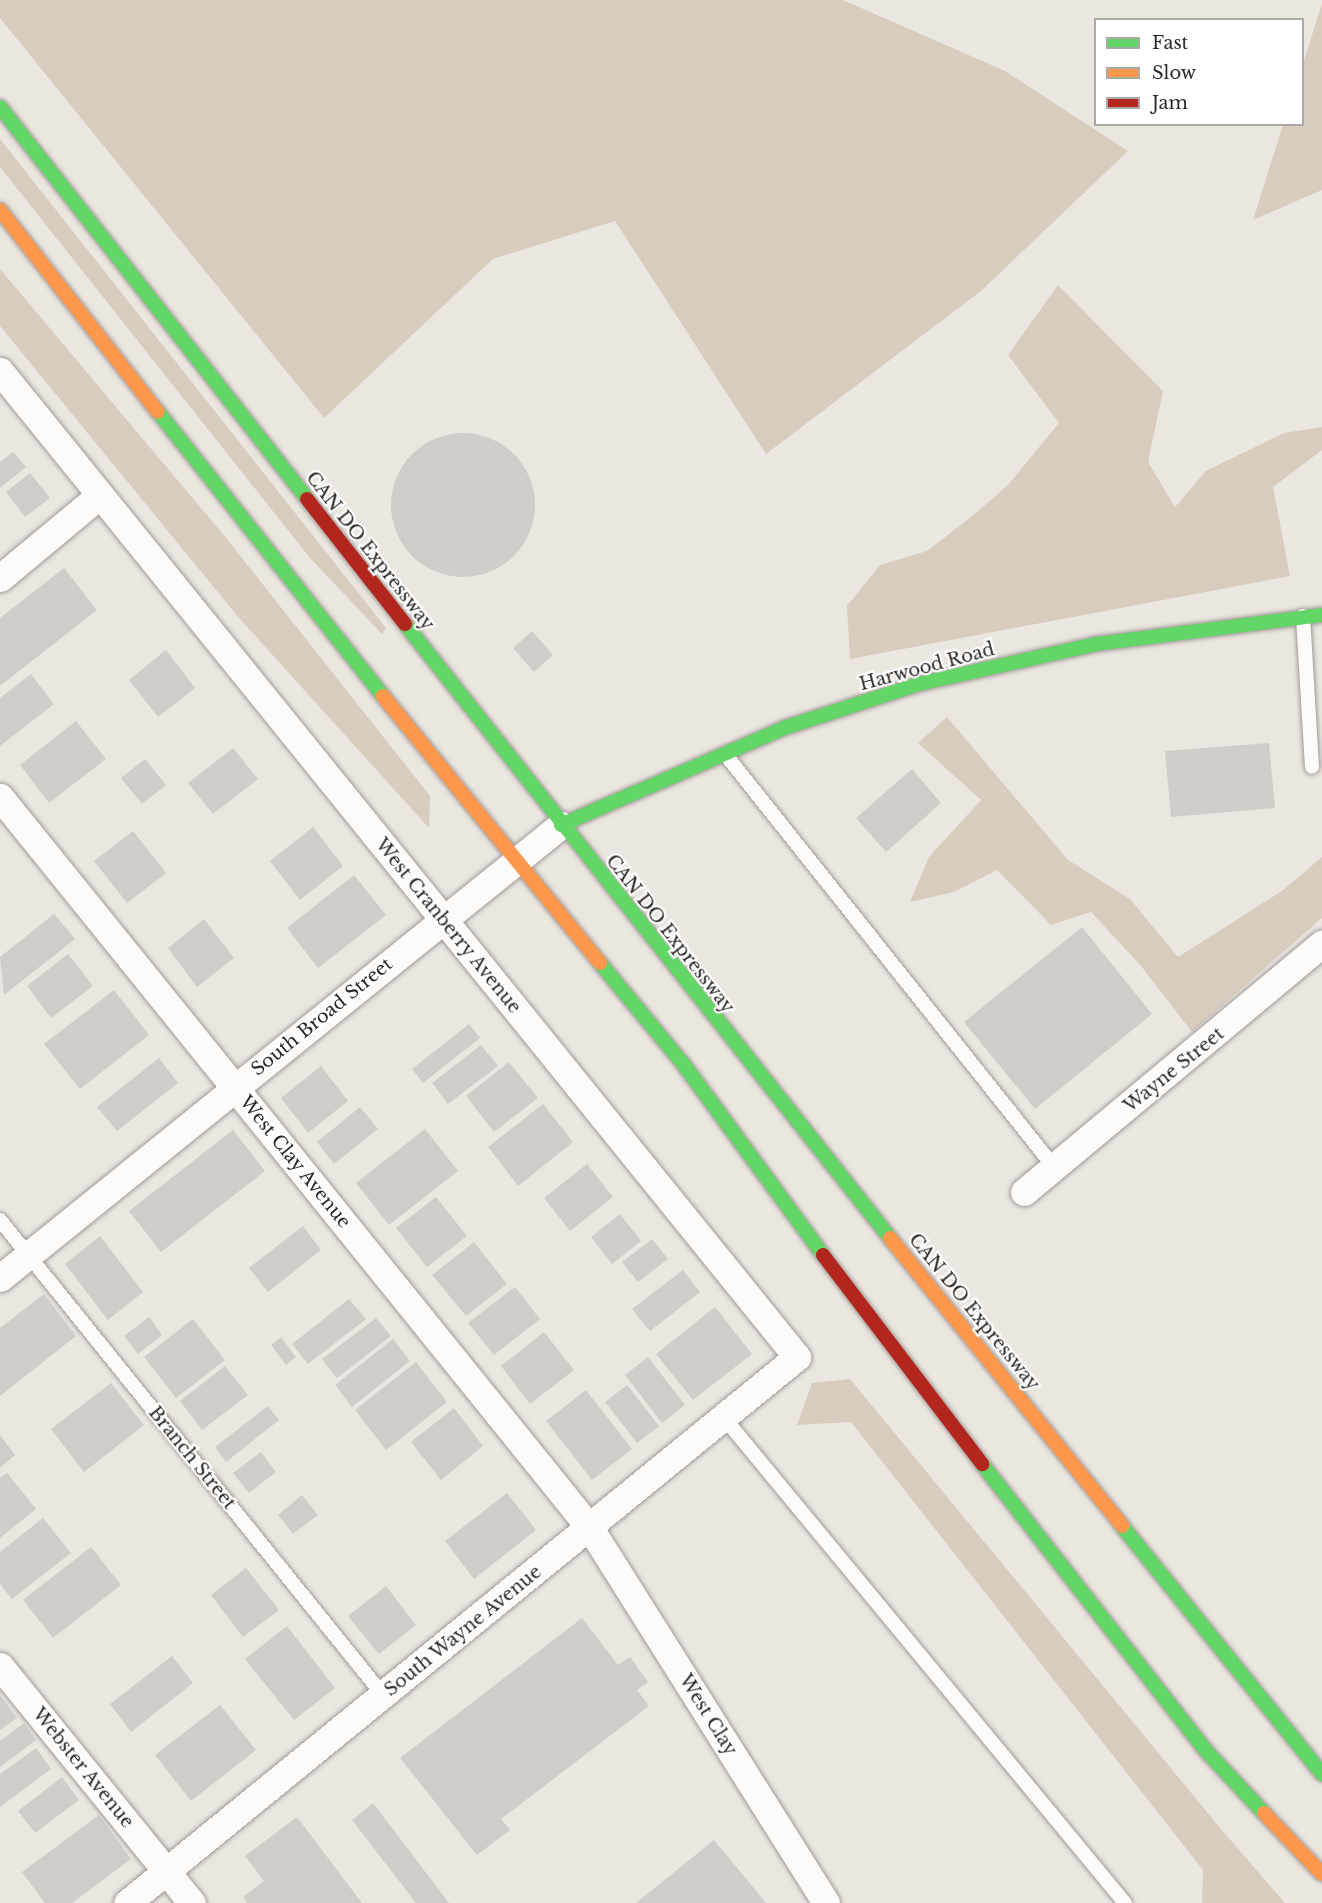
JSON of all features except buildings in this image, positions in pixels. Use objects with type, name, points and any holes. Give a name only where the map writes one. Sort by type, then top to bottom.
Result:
[{"type":"main road","name":"CAN DO Expressway","points":[[0,107],[561,825],[1322,1774]]},
{"type":"main road","points":[[0,210],[307,603],[518,858],[684,1065],[871,1321],[1207,1752],[1322,1874]]},
{"type":"main road","name":"Harwood Road","points":[[561,825],[784,728],[919,684],[1096,644],[1322,615]]},
{"type":"street","name":"West Cranberry Avenue","points":[[0,371],[797,1357]]},
{"type":"street","points":[[0,578],[100,495]]},
{"type":"street","name":"West Clay Avenue","points":[[0,797],[590,1528]]},
{"type":"street","name":"South Broad Street","points":[[0,1278],[561,825]]},
{"type":"street","name":"Wayne Street","points":[[1024,1192],[1322,944]]},
{"type":"street","name":"South Wayne Avenue","points":[[127,1903],[724,1419],[797,1357]]},
{"type":"street","name":"West Clay","points":[[590,1528],[826,1903]]},
{"type":"street","name":"Webster Avenue","points":[[0,1665],[192,1903]]},
{"type":"lane","points":[[1303,616],[1312,767]]},
{"type":"lane","points":[[725,754],[1054,1167]]},
{"type":"lane","name":"Branch Street","points":[[0,1220],[383,1695]]},
{"type":"lane","points":[[724,1419],[1125,1903]]},
{"type":"shaded area","points":[[0,0],[843,0],[1005,71],[1128,151],[981,291],[766,454],[615,221],[493,259],[324,418],[0,18]]},
{"type":"shaded area","points":[[1322,3],[1322,190],[1253,220],[1283,126],[1304,126],[1304,61]]},
{"type":"shaded area","points":[[0,139],[386,628],[382,634],[310,558],[0,167]]},
{"type":"shaded area","points":[[0,269],[227,539],[430,796],[429,828],[239,618],[0,326]]},
{"type":"shaded area","points":[[1058,285],[1163,391],[1148,462],[1175,507],[1206,471],[1284,433],[1322,427],[1322,450],[1273,487],[1290,576],[850,659],[847,606],[880,565],[927,551],[971,517],[1008,485],[1059,423],[1008,355]]},
{"type":"shaded area","points":[[947,717],[1068,860],[1130,899],[1178,957],[1282,891],[1322,857],[1322,918],[1192,1032],[1141,966],[1091,912],[1051,925],[997,870],[954,892],[910,902],[929,857],[981,800],[918,743]]},
{"type":"shaded area","points":[[850,1379],[1221,1829],[1285,1903],[1202,1903],[1203,1870],[851,1422],[797,1425],[812,1383]]},
{"type":"traffic: fast","points":[[0,107],[307,499]]},
{"type":"traffic: fast","points":[[158,412],[383,696]]},
{"type":"traffic: fast","points":[[561,825],[784,728],[919,684],[1096,644],[1322,615]]},
{"type":"traffic: fast","points":[[405,624],[890,1238]]},
{"type":"traffic: fast","points":[[600,963],[684,1065],[823,1255]]},
{"type":"traffic: fast","points":[[982,1464],[1207,1752],[1264,1813]]},
{"type":"traffic: fast","points":[[1122,1526],[1322,1774]]},
{"type":"traffic: slow","points":[[0,210],[158,412]]},
{"type":"traffic: slow","points":[[383,696],[600,963]]},
{"type":"traffic: slow","points":[[890,1238],[1122,1526]]},
{"type":"traffic: slow","points":[[1264,1813],[1322,1874]]},
{"type":"traffic: jam","points":[[307,499],[405,624]]},
{"type":"traffic: jam","points":[[823,1255],[982,1464]]}]
